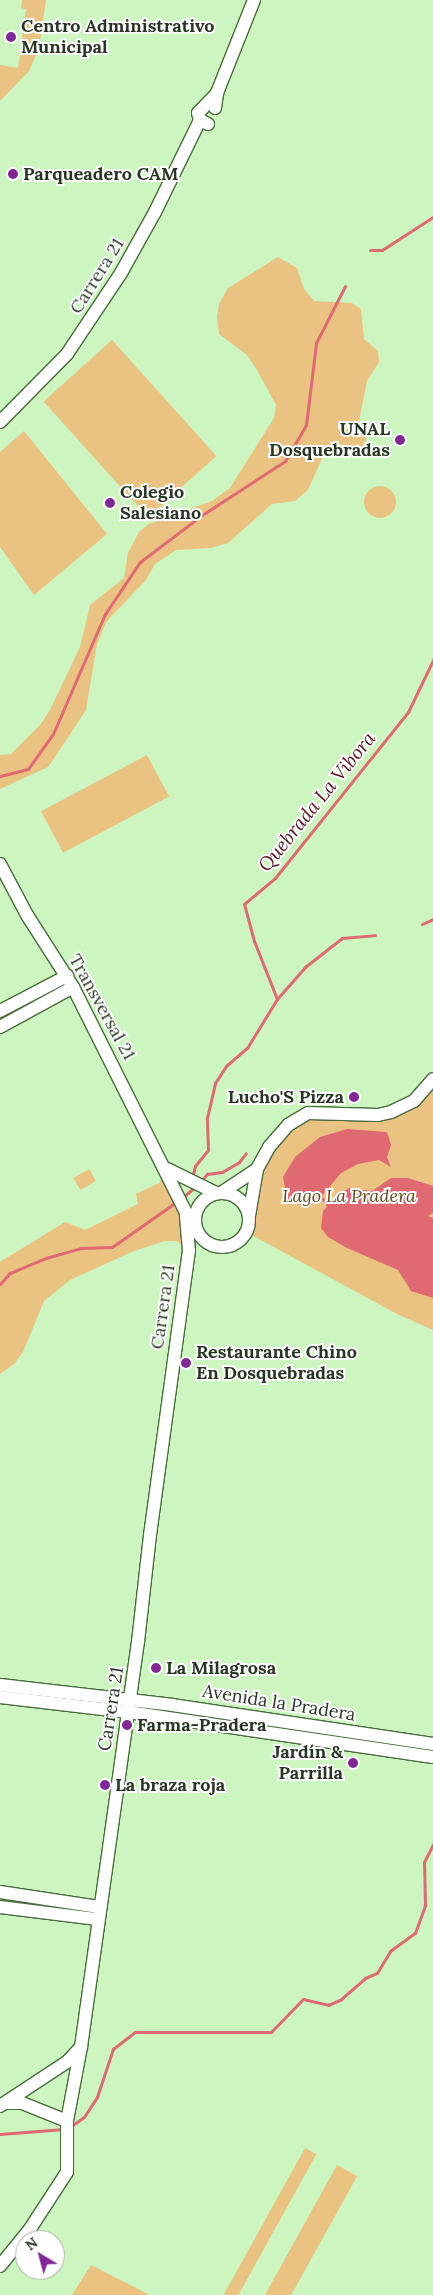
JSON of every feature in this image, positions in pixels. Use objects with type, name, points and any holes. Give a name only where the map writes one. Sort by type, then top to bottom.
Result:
[{"type":"street","name":"Carrera 21","points":[[0,422],[67,354],[135,249],[201,124],[217,118],[211,106],[254,0]]},
{"type":"street","name":"Transversal 21","points":[[0,864],[26,912],[70,982],[167,1169],[186,1213],[199,1234]]},
{"type":"street","points":[[0,1011],[70,982]]},
{"type":"street","points":[[0,1027],[70,982]]},
{"type":"street","points":[[258,1166],[219,1193],[204,1200],[196,1212],[199,1234],[215,1246],[230,1246],[246,1232],[258,1166],[279,1132],[308,1113],[378,1115],[391,1112],[414,1101],[433,1078]]},
{"type":"street","points":[[167,1169],[200,1186],[240,1199],[249,1216]]},
{"type":"street","name":"Carrera 21","points":[[0,2266],[30,2229],[67,2172],[65,2136],[81,2046],[98,1913],[129,1706],[188,1250],[186,1213]]},
{"type":"street","name":"Carrera 21","points":[[188,1250],[199,1234]]},
{"type":"street","name":"Avenida la Pradera","points":[[0,1686],[433,1757]]},
{"type":"street","name":"Avenida la Pradera","points":[[0,1697],[129,1706],[433,1744]]},
{"type":"street","points":[[0,1892],[98,1913]]},
{"type":"street","points":[[0,1907],[98,1913]]},
{"type":"street","points":[[3,2105],[67,2062],[81,2046]]},
{"type":"street","points":[[3,2105],[22,2103],[67,2121]]},
{"type":"green space","points":[[22,0],[46,0],[39,48],[29,71],[0,101],[0,65],[18,68],[26,9],[21,8]]},
{"type":"green space","points":[[278,257],[297,268],[304,289],[314,301],[352,303],[361,309],[364,339],[378,351],[379,362],[367,381],[359,421],[367,436],[365,444],[357,450],[339,444],[333,446],[324,454],[308,490],[295,501],[272,504],[228,543],[211,548],[176,550],[155,564],[146,580],[106,622],[97,644],[86,710],[48,767],[0,789],[0,755],[11,754],[40,725],[50,710],[80,647],[90,605],[124,578],[128,553],[139,532],[149,524],[212,501],[230,488],[274,418],[276,405],[257,370],[247,355],[219,334],[217,317],[219,304],[228,288]]},
{"type":"green space","points":[[112,340],[216,456],[148,517],[44,402]]},
{"type":"green space","points":[[24,431],[107,534],[34,595],[0,547],[0,452]]},
{"type":"green space","points":[[380,486],[391,491],[396,502],[391,513],[380,518],[369,513],[364,502],[369,491]]},
{"type":"green space","points":[[147,755],[169,796],[63,853],[41,811]]},
{"type":"green space","name":"Lago La Pradera","points":[[433,1079],[433,1330],[397,1314],[246,1232],[253,1180],[295,1120],[391,1112]]},
{"type":"green space","points":[[89,1169],[96,1181],[80,1190],[73,1178]]},
{"type":"green space","points":[[167,1169],[186,1214],[184,1247],[177,1241],[165,1241],[134,1251],[70,1280],[44,1301],[23,1352],[15,1363],[0,1374],[0,1262],[65,1222],[85,1230],[138,1204],[136,1194],[159,1183]]},
{"type":"green space","points":[[305,2148],[316,2154],[238,2295],[224,2294]]},
{"type":"green space","points":[[337,2165],[357,2176],[291,2295],[265,2294]]},
{"type":"green space","points":[[91,2265],[150,2295],[72,2295]]},
{"type":"shaded area","points":[[347,1129],[387,1132],[391,1145],[387,1157],[391,1167],[379,1160],[358,1164],[341,1173],[316,1203],[300,1205],[287,1199],[283,1177],[295,1157],[320,1137]]},
{"type":"shaded area","points":[[391,1178],[408,1178],[433,1186],[433,1213],[428,1216],[433,1218],[433,1298],[411,1291],[398,1270],[347,1248],[328,1237],[321,1228],[323,1211],[337,1196],[349,1188],[372,1191]]},
{"type":"waterway","points":[[370,250],[382,250],[433,217]]},
{"type":"waterway","points":[[0,776],[28,769],[53,734],[105,614],[140,562],[202,515],[285,461],[306,425],[316,343],[345,286]]},
{"type":"waterway","name":"Quebrada La Vibora","points":[[277,999],[254,941],[244,904],[275,878],[408,712],[433,660]]},
{"type":"waterway","points":[[422,924],[433,919]]},
{"type":"waterway","name":"Quebrada La Vibora","points":[[192,1178],[195,1166],[208,1150],[207,1118],[215,1083],[226,1066],[247,1048],[277,999],[305,967],[342,938],[375,935]]},
{"type":"waterway","points":[[200,1182],[207,1174],[222,1172],[239,1162],[246,1153]]},
{"type":"waterway","name":"Quebrada La Vibora","points":[[183,1197],[195,1187]]},
{"type":"waterway","points":[[320,1196],[329,1206]]},
{"type":"waterway","name":"Quebrada La Vibora","points":[[0,1284],[10,1273],[46,1258],[80,1248],[112,1247],[176,1202]]},
{"type":"waterway","points":[[70,2127],[84,2117],[97,2097],[113,2049],[135,2032],[271,2032],[303,1999],[328,2005],[340,2000],[365,1978],[377,1973],[390,1951],[415,1933],[425,1905],[424,1862],[433,1844]]},
{"type":"waterway","points":[[0,2134],[64,2129]]},
{"type":"place","name":"Centro Administrativo Municipal","points":[[11,37]]},
{"type":"place","name":"Parqueadero CAM","points":[[13,174]]},
{"type":"place","name":"UNAL Dosquebradas","points":[[400,440]]},
{"type":"place","name":"Colegio Salesiano","points":[[110,503]]},
{"type":"place","name":"Lucho'S Pizza","points":[[354,1097]]},
{"type":"place","name":"Restaurante Chino En Dosquebradas","points":[[186,1363]]},
{"type":"place","name":"La Milagrosa","points":[[156,1668]]},
{"type":"place","name":"Farma-Pradera","points":[[127,1725]]},
{"type":"place","name":"Jardín & Parrilla","points":[[353,1763]]},
{"type":"place","name":"La braza roja","points":[[105,1785]]}]
